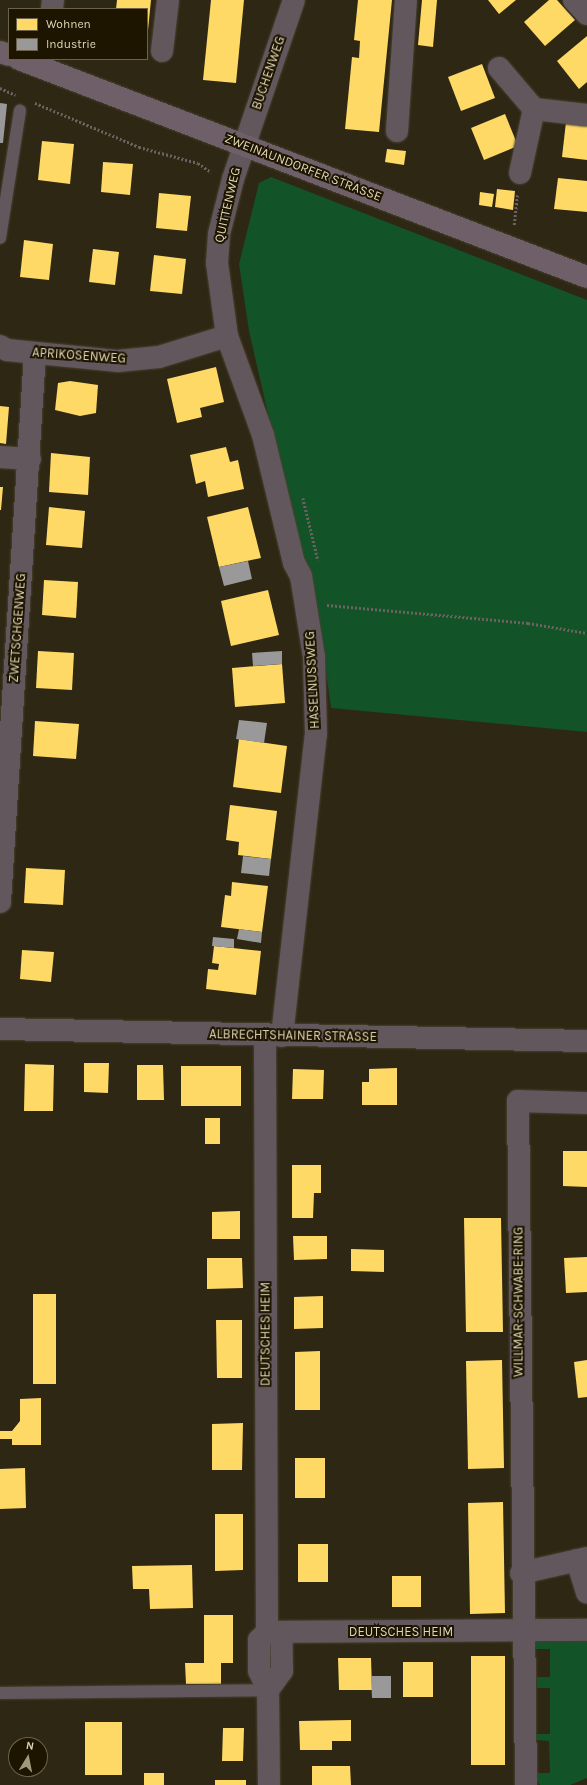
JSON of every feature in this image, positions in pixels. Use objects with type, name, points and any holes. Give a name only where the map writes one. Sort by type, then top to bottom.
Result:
[{"type":"street","points":[[162,51],[168,0]]},
{"type":"street","name":"BUCHENWEG","points":[[243,146],[294,0]]},
{"type":"street","points":[[397,131],[406,0]]},
{"type":"street","points":[[574,0],[587,14]]},
{"type":"street","name":"ZWEINAUNDORFER STRASSE","points":[[24,60],[45,64],[243,146],[587,277]]},
{"type":"street","points":[[499,68],[534,109],[587,115]]},
{"type":"street","points":[[520,173],[534,109]]},
{"type":"street","name":"QUITTENWEG","points":[[227,336],[218,286],[219,234],[243,146]]},
{"type":"street","name":"APRIKOSENWEG","points":[[0,346],[35,353],[133,360],[159,357],[227,336]]},
{"type":"street","name":"HASELNUSSWEG","points":[[227,336],[263,435],[309,608],[316,734],[274,1036]]},
{"type":"street","name":"ZWETSCHGENWEG","points":[[0,902],[30,459],[35,353]]},
{"type":"street","points":[[0,457],[30,459]]},
{"type":"street","name":"ALBRECHTSHAINER STRASSE","points":[[0,1029],[274,1036],[587,1040]]},
{"type":"street","name":"DEUTSCHES HEIM","points":[[274,1036],[274,1632]]},
{"type":"street","name":"WILLMAR-SCHWABE-RING","points":[[526,1785],[521,1573],[518,1101],[587,1103]]},
{"type":"street","points":[[521,1573],[582,1559],[587,1592]]},
{"type":"street","points":[[522,1632],[587,1630]]},
{"type":"street","name":"DEUTSCHES HEIM","points":[[270,1785],[268,1690],[259,1672],[259,1640],[274,1632],[522,1632]]},
{"type":"lane","points":[[0,238],[20,110]]},
{"type":"lane","points":[[0,1693],[268,1690]]},
{"type":"path","points":[[0,88],[22,98]]},
{"type":"path","points":[[30,101],[139,147],[198,163],[211,172]]},
{"type":"path","points":[[512,248],[520,173]]},
{"type":"path","points":[[309,608],[327,605],[528,623],[587,633]]},
{"type":"green space","points":[[271,177],[587,300],[587,732],[331,708],[319,619],[309,570],[302,562],[249,331],[239,264],[259,183]]},
{"type":"green space","points":[[587,1641],[587,1778],[570,1785],[540,1785],[533,1773],[550,1773],[549,1741],[536,1740],[536,1734],[550,1734],[550,1688],[537,1688],[537,1677],[550,1677],[550,1649],[533,1649],[533,1642]]},
{"type":"building: Wohnen","points":[[117,0],[151,0],[148,30],[148,8],[116,8]]},
{"type":"building: Wohnen","points":[[211,0],[244,0],[236,83],[203,80]]},
{"type":"building: Wohnen","points":[[358,0],[392,0],[379,132],[345,129],[352,57],[359,58],[360,41],[354,40]]},
{"type":"building: Wohnen","points":[[422,0],[437,0],[433,47],[418,45]]},
{"type":"building: Wohnen","points":[[488,0],[516,0],[499,14]]},
{"type":"building: Wohnen","points":[[549,0],[557,0],[575,20],[545,46],[524,22]]},
{"type":"building: Wohnen","points":[[587,36],[587,82],[579,89],[557,61]]},
{"type":"building: Wohnen","points":[[482,64],[495,98],[461,111],[448,77]]},
{"type":"building: Wohnen","points":[[505,114],[518,146],[484,160],[471,128]]},
{"type":"building: Wohnen","points":[[566,122],[587,125],[587,160],[562,157]]},
{"type":"building: Wohnen","points":[[42,141],[74,144],[70,184],[38,180]]},
{"type":"building: Wohnen","points":[[387,149],[406,151],[404,165],[385,162]]},
{"type":"building: Wohnen","points":[[103,162],[133,164],[130,195],[101,192]]},
{"type":"building: Wohnen","points":[[558,178],[587,181],[587,212],[554,209]]},
{"type":"building: Wohnen","points":[[497,189],[515,191],[513,210],[495,207]]},
{"type":"building: Wohnen","points":[[480,192],[494,194],[492,207],[479,205]]},
{"type":"building: Wohnen","points":[[159,193],[191,196],[187,231],[156,228]]},
{"type":"building: Wohnen","points":[[24,240],[53,244],[49,280],[20,277]]},
{"type":"building: Wohnen","points":[[93,249],[119,252],[115,285],[89,282]]},
{"type":"building: Wohnen","points":[[154,255],[186,259],[182,294],[150,291]]},
{"type":"building: Wohnen","points":[[216,367],[224,402],[200,408],[202,417],[177,423],[167,379]]},
{"type":"building: Wohnen","points":[[70,381],[98,385],[96,413],[80,416],[55,410],[58,383]]},
{"type":"building: Wohnen","points":[[0,406],[9,407],[6,444],[0,443]]},
{"type":"building: Wohnen","points":[[226,447],[230,462],[238,460],[244,489],[208,497],[205,481],[196,484],[190,455]]},
{"type":"building: Wohnen","points":[[51,453],[90,457],[88,495],[49,492]]},
{"type":"building: Wohnen","points":[[0,487],[3,487],[1,510],[0,510]]},
{"type":"building: Wohnen","points":[[49,507],[85,511],[82,548],[46,545]]},
{"type":"building: Wohnen","points":[[248,507],[261,558],[219,567],[207,517]]},
{"type":"building: Wohnen","points":[[44,580],[78,582],[76,618],[42,615]]},
{"type":"building: Wohnen","points":[[268,590],[279,635],[231,646],[221,601]]},
{"type":"building: Wohnen","points":[[38,651],[74,653],[72,690],[36,688]]},
{"type":"building: Wohnen","points":[[282,664],[285,703],[235,707],[232,668]]},
{"type":"building: Wohnen","points":[[35,721],[79,724],[76,759],[33,756]]},
{"type":"building: Wohnen","points":[[239,739],[287,746],[281,793],[233,787]]},
{"type":"building: Wohnen","points":[[230,805],[277,811],[271,859],[238,855],[239,842],[226,840]]},
{"type":"building: Wohnen","points":[[26,868],[65,870],[63,905],[24,903]]},
{"type":"building: Wohnen","points":[[232,882],[268,886],[262,932],[221,927],[225,895],[231,896]]},
{"type":"building: Wohnen","points":[[214,946],[261,951],[256,995],[206,989],[208,969],[218,970],[219,964],[212,963]]},
{"type":"building: Wohnen","points":[[22,950],[54,952],[51,982],[20,979]]},
{"type":"building: Wohnen","points":[[84,1063],[109,1063],[108,1093],[84,1092]]},
{"type":"building: Wohnen","points":[[25,1064],[54,1065],[53,1111],[24,1111]]},
{"type":"building: Wohnen","points":[[137,1065],[163,1065],[164,1100],[137,1100]]},
{"type":"building: Wohnen","points":[[181,1066],[241,1066],[241,1106],[181,1106]]},
{"type":"building: Wohnen","points":[[397,1068],[397,1105],[362,1105],[362,1082],[369,1082],[369,1069]]},
{"type":"building: Wohnen","points":[[293,1069],[324,1070],[323,1099],[292,1099]]},
{"type":"building: Wohnen","points":[[205,1118],[220,1118],[220,1144],[205,1144]]},
{"type":"building: Wohnen","points":[[563,1151],[587,1151],[587,1187],[563,1186]]},
{"type":"building: Wohnen","points":[[292,1165],[321,1165],[321,1193],[314,1193],[313,1218],[292,1218]]},
{"type":"building: Wohnen","points":[[240,1211],[240,1239],[212,1239],[212,1212]]},
{"type":"building: Wohnen","points":[[464,1218],[501,1218],[503,1332],[466,1332]]},
{"type":"building: Wohnen","points":[[293,1236],[327,1236],[327,1259],[294,1260]]},
{"type":"building: Wohnen","points":[[351,1249],[384,1250],[384,1272],[351,1271]]},
{"type":"building: Wohnen","points":[[587,1257],[587,1292],[566,1293],[564,1258]]},
{"type":"building: Wohnen","points":[[207,1258],[242,1258],[243,1288],[207,1289]]},
{"type":"building: Wohnen","points":[[33,1294],[56,1294],[56,1384],[33,1384]]},
{"type":"building: Wohnen","points":[[323,1296],[323,1328],[294,1329],[294,1297]]},
{"type":"building: Wohnen","points":[[216,1320],[242,1320],[242,1378],[217,1378]]},
{"type":"building: Wohnen","points":[[320,1351],[320,1410],[295,1410],[295,1352]]},
{"type":"building: Wohnen","points":[[502,1360],[504,1468],[468,1469],[466,1361]]},
{"type":"building: Wohnen","points":[[587,1360],[587,1397],[578,1398],[574,1362]]},
{"type":"building: Wohnen","points":[[41,1398],[41,1445],[12,1445],[12,1439],[0,1439],[0,1431],[12,1431],[20,1421],[20,1399]]},
{"type":"building: Wohnen","points":[[243,1423],[242,1470],[212,1470],[212,1424]]},
{"type":"building: Wohnen","points":[[295,1458],[325,1458],[325,1498],[295,1498]]},
{"type":"building: Wohnen","points":[[25,1468],[26,1508],[0,1509],[0,1469]]},
{"type":"building: Wohnen","points":[[503,1502],[505,1613],[470,1614],[468,1503]]},
{"type":"building: Wohnen","points":[[215,1514],[243,1514],[243,1570],[215,1571]]},
{"type":"building: Wohnen","points":[[298,1544],[328,1544],[328,1582],[298,1582]]},
{"type":"building: Wohnen","points":[[192,1565],[193,1608],[150,1609],[149,1589],[133,1589],[132,1566]]},
{"type":"building: Wohnen","points":[[392,1576],[421,1576],[421,1607],[392,1607]]},
{"type":"building: Wohnen","points":[[204,1615],[233,1615],[233,1663],[221,1663],[221,1684],[186,1684],[185,1663],[204,1663]]},
{"type":"building: Wohnen","points":[[471,1656],[505,1656],[505,1765],[471,1765]]},
{"type":"building: Wohnen","points":[[338,1658],[371,1658],[372,1690],[339,1690]]},
{"type":"building: Wohnen","points":[[403,1662],[433,1662],[433,1697],[403,1697]]},
{"type":"building: Wohnen","points":[[351,1720],[351,1741],[332,1741],[332,1750],[300,1750],[299,1721]]},
{"type":"building: Wohnen","points":[[85,1722],[122,1722],[122,1775],[85,1775]]},
{"type":"building: Wohnen","points":[[223,1728],[244,1728],[243,1761],[222,1761]]},
{"type":"building: Wohnen","points":[[312,1766],[350,1766],[351,1785],[312,1785]]},
{"type":"building: Wohnen","points":[[144,1773],[164,1773],[164,1785],[144,1785]]},
{"type":"building: Wohnen","points":[[215,1780],[246,1780],[246,1785],[215,1785]]},
{"type":"building: Industrie","points":[[0,103],[7,104],[3,143],[0,143]]},
{"type":"building: Industrie","points":[[248,561],[252,579],[224,586],[219,567]]},
{"type":"building: Industrie","points":[[282,651],[282,664],[253,666],[252,653]]},
{"type":"building: Industrie","points":[[239,720],[267,723],[264,743],[236,739]]},
{"type":"building: Industrie","points":[[243,856],[271,859],[269,876],[241,873]]},
{"type":"building: Industrie","points":[[239,929],[262,932],[261,943],[237,939]]},
{"type":"building: Industrie","points":[[213,937],[234,939],[234,948],[212,946]]},
{"type":"building: Industrie","points":[[371,1676],[391,1676],[391,1698],[372,1698]]}]
